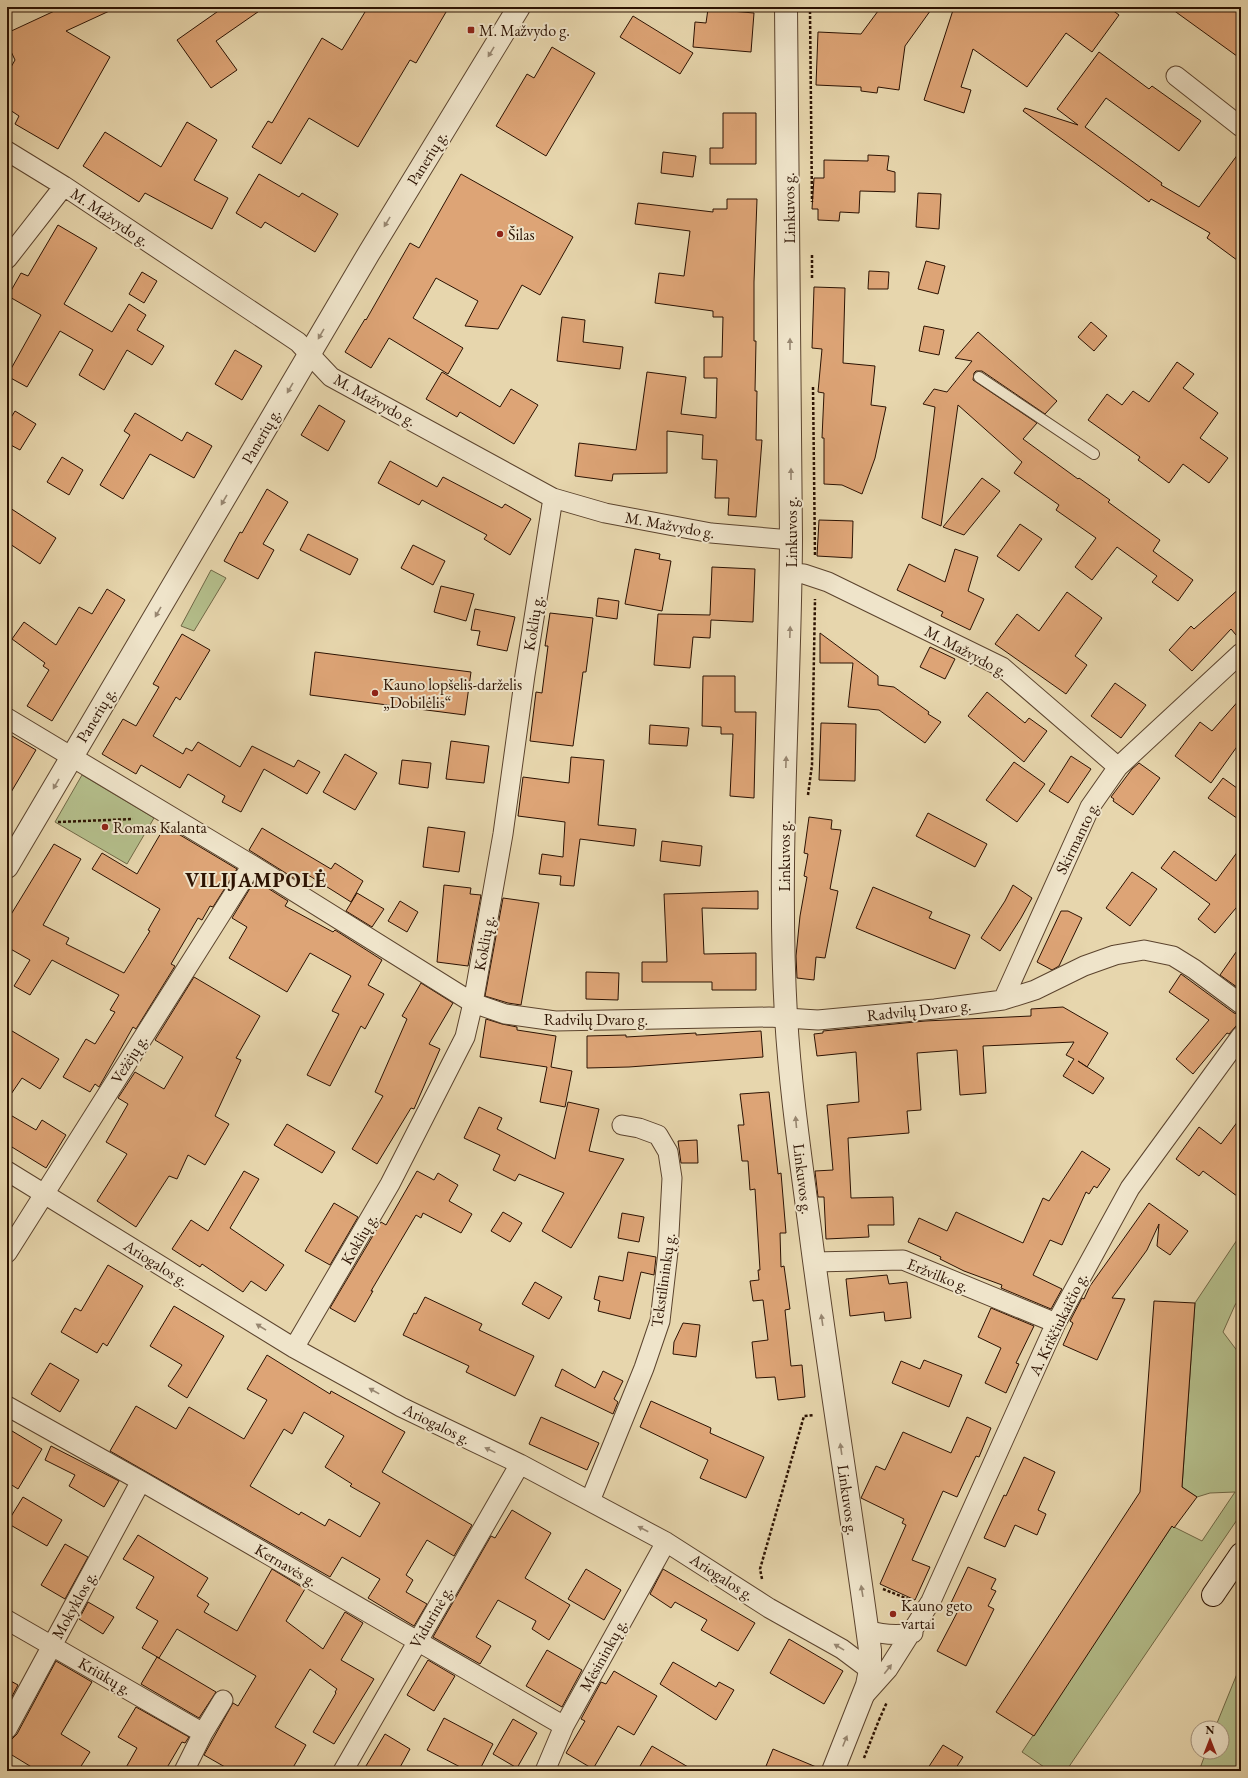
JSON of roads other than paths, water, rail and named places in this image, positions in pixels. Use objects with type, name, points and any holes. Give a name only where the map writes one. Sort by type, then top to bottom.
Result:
[{"type":"street","name":"Panerių g.","points":[[7,868],[403,195],[518,7]]},
{"type":"street","name":"Linkuvos g.","points":[[786,7],[791,540],[784,809],[783,950],[786,1019],[798,1140],[814,1262],[870,1650],[870,1670],[862,1698]]},
{"type":"street","points":[[1176,76],[1241,127]]},
{"type":"street","name":"M. Mažvydo g.","points":[[7,152],[64,186],[298,342],[331,377],[553,498],[605,513],[711,533],[791,540]]},
{"type":"street","points":[[7,259],[64,186]]},
{"type":"street","name":"Koklių g.","points":[[294,1348],[390,1184],[465,1037],[473,1003],[503,834],[525,675],[553,498]]},
{"type":"street","name":"M. Mažvydo g.","points":[[791,573],[804,574],[828,582],[1002,667],[1118,767]]},
{"type":"street","name":"Skirmanto g.","points":[[1003,1000],[1090,807],[1118,767],[1241,653]]},
{"type":"street","name":"Radvilų Dvaro g.","points":[[7,718],[252,865],[473,1003],[505,1014],[555,1021],[769,1018],[818,1020],[920,1011],[1003,1000],[1035,990],[1084,966],[1116,955],[1144,950],[1173,956],[1194,969],[1241,1004]]},
{"type":"street","name":"Vežėjų g.","points":[[7,1253],[252,865]]},
{"type":"street","name":"A. Kriščiukaičio g.","points":[[833,1771],[862,1698],[888,1669],[927,1608],[1056,1323],[1130,1188],[1241,1036]]},
{"type":"street","name":"Tekstilininkų g.","points":[[590,1501],[644,1368],[660,1321],[668,1252],[672,1178],[668,1152],[658,1135],[639,1128],[622,1126]]},
{"type":"street","name":"Ariogalos g.","points":[[7,1170],[294,1348],[401,1406],[520,1464],[666,1542],[769,1608],[842,1649],[870,1670]]},
{"type":"street","name":"Eržvilko g.","points":[[814,1262],[904,1260],[1056,1323]]},
{"type":"street","name":"Kernavės g.","points":[[7,1406],[141,1481],[564,1726]]},
{"type":"street","name":"Vidurinė g.","points":[[343,1771],[520,1464]]},
{"type":"street","name":"Mokyklos g.","points":[[7,1729],[51,1645],[141,1481]]},
{"type":"street","name":"Mėsininkų g.","points":[[545,1771],[564,1726],[666,1542]]},
{"type":"street","points":[[1213,1595],[1241,1554]]},
{"type":"street","name":"Kriūkų g.","points":[[7,1620],[203,1733]]},
{"type":"street","points":[[867,1630],[880,1634],[898,1635],[913,1632]]},
{"type":"street","points":[[184,1771],[203,1733],[223,1700]]},
{"type":"lane","points":[[979,377],[1094,454]]},
{"type":"place","name":"M. Mažvydo g.","points":[[471,30]]},
{"type":"place","name":"Šilas","points":[[500,234]]},
{"type":"place","name":"Kauno lopšelis-darželis „Dobilėlis“","points":[[375,693]]},
{"type":"place","name":"Romas Kalanta","points":[[105,827]]},
{"type":"place","name":"Kauno geto vartai","points":[[893,1614]]},
{"type":"district","name":"VILIJAMPOLĖ","points":[[256,880]]}]
